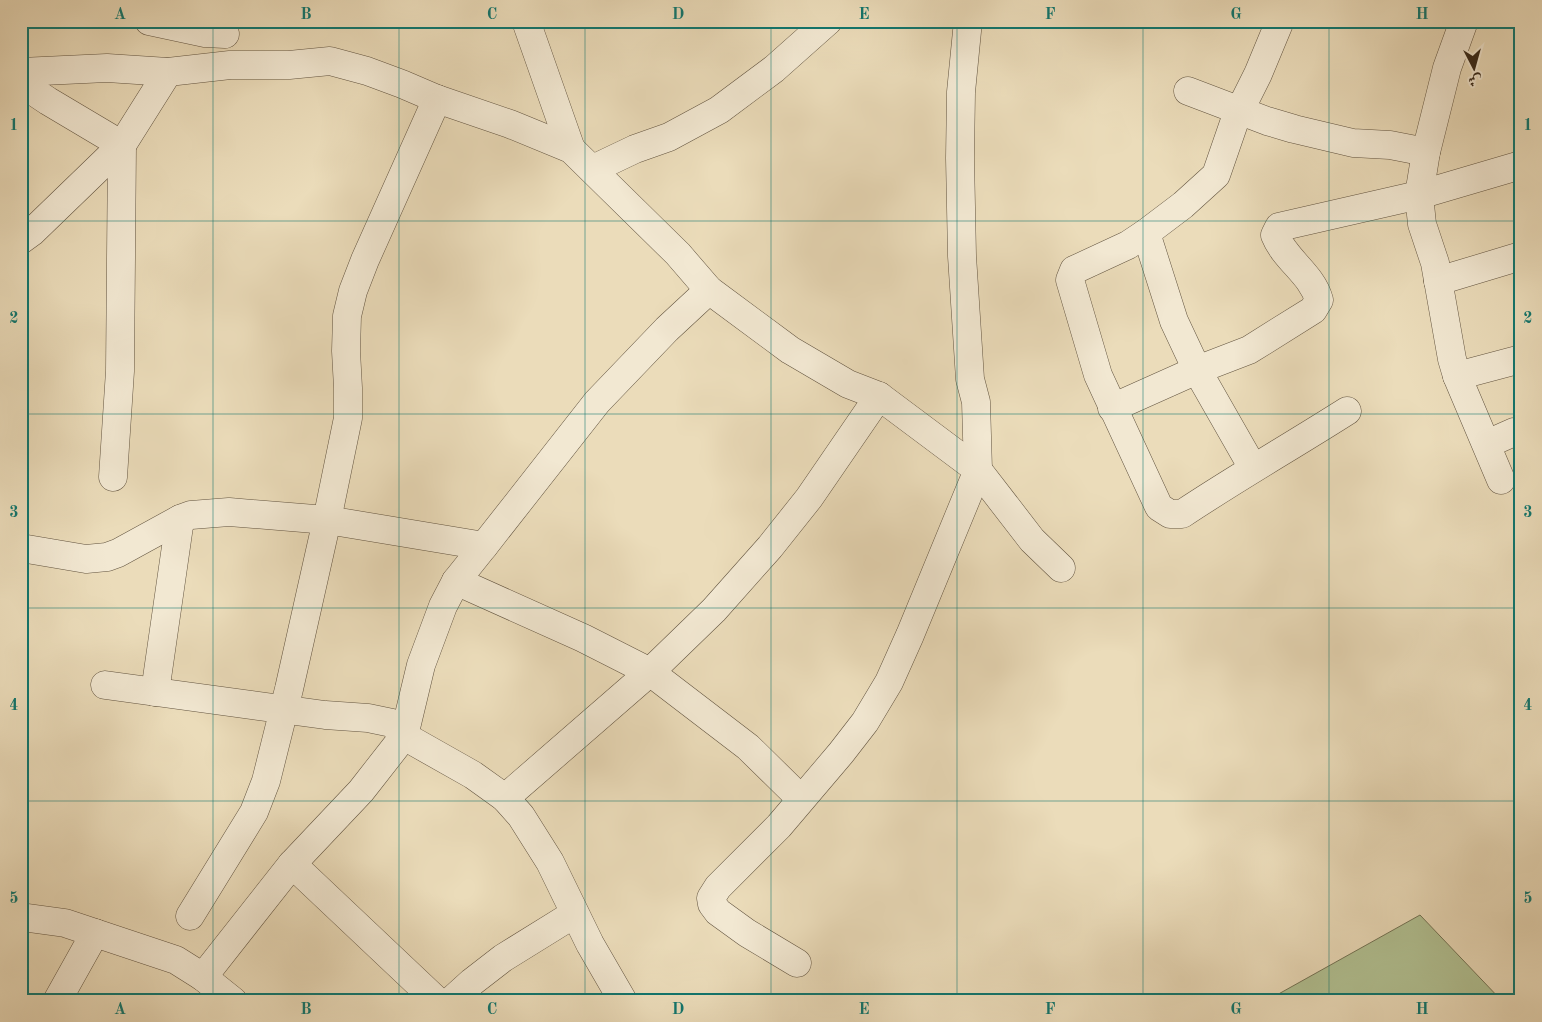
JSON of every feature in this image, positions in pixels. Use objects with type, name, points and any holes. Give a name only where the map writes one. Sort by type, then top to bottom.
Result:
[{"type":"street","points":[[150,21],[205,33],[224,27],[230,65]]},
{"type":"street","points":[[526,21],[571,149]]},
{"type":"street","points":[[592,168],[635,149],[669,137],[719,110],[774,69],[828,21]]},
{"type":"street","points":[[796,963],[747,933],[718,912],[712,904],[711,898],[718,886],[779,826],[865,722],[888,682],[910,635],[978,470],[976,402],[970,379],[962,256],[960,177],[961,92],[968,21]]},
{"type":"street","points":[[1280,21],[1258,74],[1240,110],[1216,175],[1183,205],[1146,233],[1128,245],[1074,270],[1070,280],[1098,375],[1112,408],[1158,507],[1170,514],[1182,514],[1347,411]]},
{"type":"street","points":[[1464,21],[1446,68],[1426,152],[1419,195],[1422,224],[1435,263],[1452,359],[1457,376],[1501,480]]},
{"type":"street","points":[[21,72],[107,68],[168,72],[230,65],[289,65],[330,61],[367,71],[437,99],[510,124],[571,149],[678,254],[709,290],[790,350],[848,384],[879,396],[978,470],[1032,540],[1061,568]]},
{"type":"street","points":[[21,240],[32,232],[122,145],[168,72]]},
{"type":"street","points":[[21,83],[122,145]]},
{"type":"street","points":[[1188,91],[1267,121],[1335,139],[1353,143],[1390,144],[1426,152]]},
{"type":"street","points":[[190,916],[254,812],[268,774],[327,520],[348,418],[346,351],[348,316],[353,292],[365,260],[437,99]]},
{"type":"street","points":[[113,477],[120,371],[122,145]]},
{"type":"street","points":[[1112,408],[1197,370],[1248,350],[1313,310],[1319,300],[1316,289],[1279,246],[1275,235],[1280,226],[1419,195],[1521,165]]},
{"type":"street","points":[[1146,233],[1174,321],[1197,370],[1253,468]]},
{"type":"street","points":[[1438,282],[1521,256]]},
{"type":"street","points":[[203,977],[292,864],[361,791],[404,736],[421,665],[443,606],[456,581],[597,402],[709,290]]},
{"type":"street","points":[[1457,376],[1521,359]]},
{"type":"street","points":[[505,798],[650,672],[714,610],[770,547],[810,498],[879,396]]},
{"type":"street","points":[[1487,444],[1514,432],[1521,432]]},
{"type":"street","points":[[21,548],[86,559],[107,557],[118,553],[180,519],[191,515],[229,512],[327,520],[484,546]]},
{"type":"street","points":[[154,692],[180,519]]},
{"type":"street","points":[[456,581],[582,638],[650,672],[748,747],[801,799]]},
{"type":"street","points":[[105,685],[389,722],[395,725],[404,736],[473,775],[505,798],[521,816],[550,862],[574,914],[623,1001]]},
{"type":"street","points":[[292,864],[437,1001]]},
{"type":"street","points":[[452,1001],[472,982],[503,958],[574,914]]},
{"type":"street","points":[[21,917],[64,923],[176,960],[203,977],[233,1001]]},
{"type":"street","points":[[57,1001],[95,933]]},
{"type":"green space","points":[[1420,915],[1502,1001],[1266,1001]]}]
